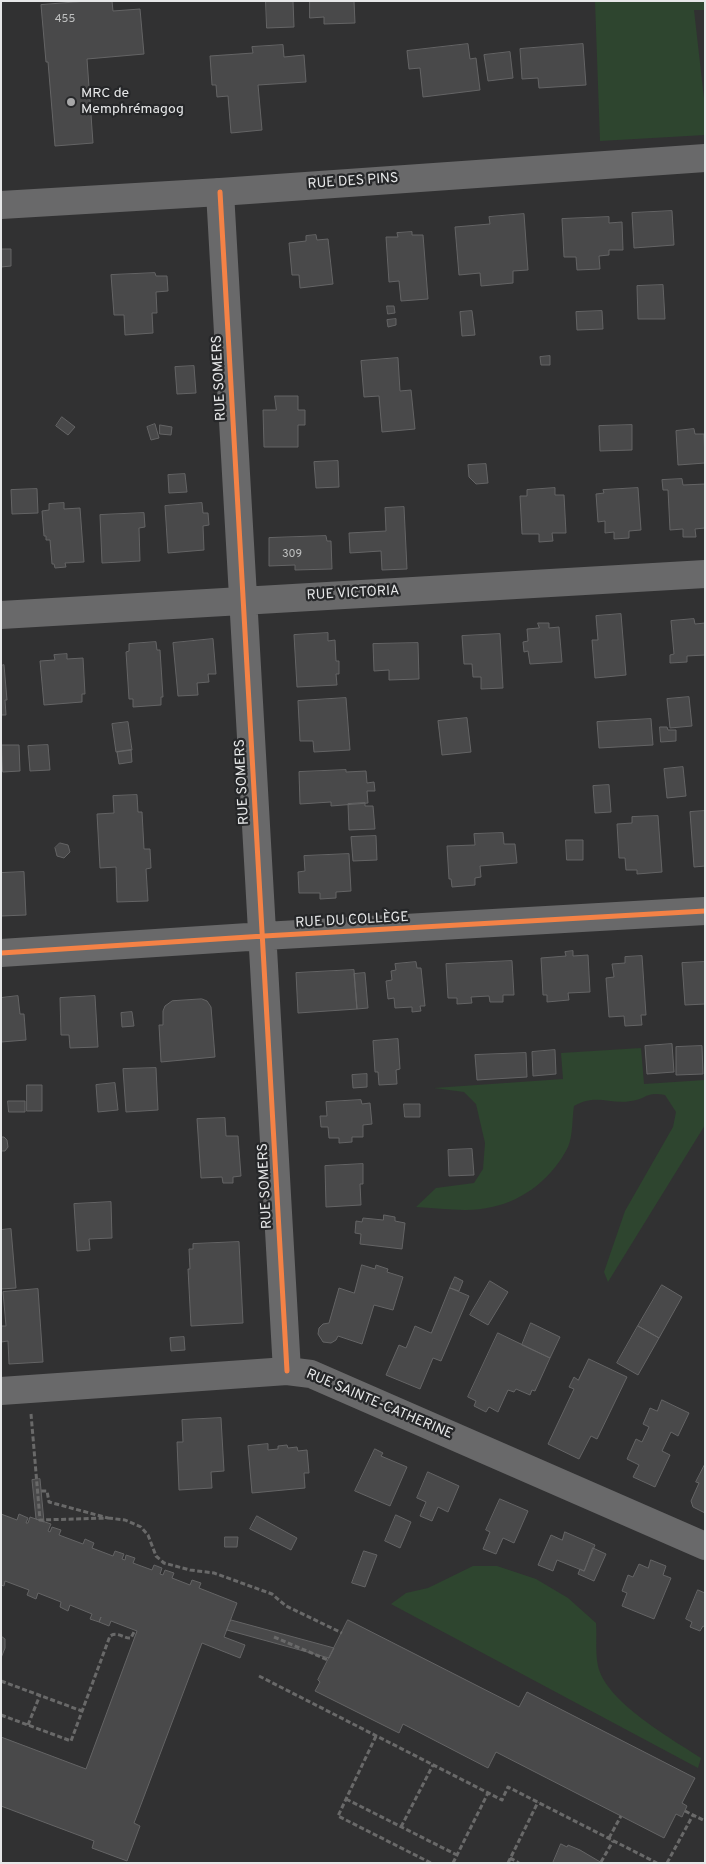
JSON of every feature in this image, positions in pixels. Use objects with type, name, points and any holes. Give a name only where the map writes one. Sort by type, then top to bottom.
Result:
[{"type":"street","name":"RUE DES PINS","points":[[1,204],[220,192],[705,158]]},
{"type":"street","name":"RUE SOMERS","points":[[220,192],[264,936],[287,1371]]},
{"type":"street","name":"RUE VICTORIA","points":[[1,615],[705,574]]},
{"type":"street","name":"RUE DU COLLÈGE","points":[[1,953],[705,911]]},
{"type":"street","name":"RUE SAINTE-CATHERINE","points":[[1,1391],[287,1371],[305,1373],[705,1546]]},
{"type":"path","points":[[28,1389],[40,1520],[108,1518],[125,1520],[141,1528],[148,1535],[156,1556],[164,1563],[190,1570],[214,1573],[272,1594],[286,1606],[342,1633]]},
{"type":"path","points":[[38,1491],[47,1491],[49,1502],[108,1518]]},
{"type":"path","points":[[1,1715],[71,1741],[110,1636],[116,1634],[131,1638],[135,1630]]},
{"type":"path","points":[[274,1636],[328,1660]]},
{"type":"path","points":[[260,1676],[502,1800],[508,1787],[656,1863]]},
{"type":"path","points":[[1,1681],[82,1711]]},
{"type":"path","points":[[28,1725],[40,1695]]},
{"type":"path","points":[[376,1736],[338,1816],[431,1863]]},
{"type":"path","points":[[401,1827],[433,1765]]},
{"type":"path","points":[[454,1863],[488,1793]]},
{"type":"path","points":[[346,1799],[457,1855]]},
{"type":"path","points":[[508,1863],[538,1802]]},
{"type":"path","points":[[685,1811],[705,1821]]},
{"type":"path","points":[[667,1863],[693,1815]]},
{"type":"path","points":[[609,1838],[621,1816]]},
{"type":"path","points":[[601,1862],[613,1841]]},
{"type":"path","points":[[510,1858],[519,1863]]},
{"type":"green space","points":[[595,1],[705,1],[705,10],[694,10],[705,107],[705,135],[600,141]]},
{"type":"green space","points":[[641,1048],[644,1084],[705,1080],[705,1125],[608,1282],[604,1272],[625,1211],[673,1127],[676,1112],[665,1095],[654,1094],[623,1102],[590,1100],[574,1106],[570,1143],[562,1158],[537,1186],[516,1199],[504,1204],[474,1210],[416,1207],[436,1188],[474,1183],[483,1169],[485,1143],[476,1104],[464,1092],[434,1088],[563,1079],[561,1053]]},
{"type":"green space","points":[[473,1566],[497,1566],[536,1579],[568,1598],[596,1623],[598,1666],[604,1680],[613,1693],[626,1706],[658,1730],[701,1758],[698,1768],[391,1604],[406,1593],[428,1588]]},
{"type":"building","name":"MRC de Memphrémagog","points":[[112,1],[113,11],[140,9],[144,54],[87,59],[93,143],[55,146],[41,5]]},
{"type":"building","points":[[266,1],[293,1],[294,27],[267,28]]},
{"type":"building","points":[[310,1],[354,1],[355,23],[324,24],[324,17],[310,18]]},
{"type":"building","points":[[468,44],[470,59],[476,58],[480,90],[423,97],[420,68],[409,69],[407,51]]},
{"type":"building","points":[[583,44],[586,85],[539,88],[538,78],[522,79],[520,49]]},
{"type":"building","points":[[283,45],[284,57],[304,55],[306,82],[258,85],[262,130],[231,133],[228,96],[217,97],[216,85],[212,85],[210,56],[253,53],[252,47]]},
{"type":"building","points":[[510,52],[513,78],[488,81],[484,55]]},
{"type":"building","points":[[672,211],[674,245],[634,248],[632,213]]},
{"type":"building","points":[[524,214],[528,270],[513,271],[513,283],[481,286],[480,273],[459,275],[455,227],[490,224],[489,217]]},
{"type":"building","points":[[609,217],[609,223],[622,222],[623,250],[609,250],[609,255],[599,256],[600,269],[577,270],[576,257],[564,257],[562,219]]},
{"type":"building","points":[[412,232],[412,235],[423,235],[428,299],[401,301],[399,281],[389,282],[386,237],[398,237],[397,233]]},
{"type":"building","points":[[316,235],[317,240],[328,239],[333,284],[300,288],[299,275],[292,275],[289,243],[306,241],[306,236]]},
{"type":"building","points":[[1,249],[11,249],[11,266],[1,267]]},
{"type":"building","points":[[155,273],[156,276],[167,276],[168,291],[156,292],[157,313],[152,313],[153,333],[125,335],[124,315],[114,315],[111,275]]},
{"type":"building","points":[[663,285],[665,319],[638,319],[637,286]]},
{"type":"building","points":[[387,306],[394,306],[395,313],[388,314]]},
{"type":"building","points":[[472,311],[475,335],[462,336],[460,312]]},
{"type":"building","points":[[602,311],[603,329],[577,330],[576,312]]},
{"type":"building","points":[[396,319],[396,325],[388,327],[387,320]]},
{"type":"building","points":[[550,356],[550,365],[541,365],[540,357]]},
{"type":"building","points":[[398,358],[400,391],[411,390],[415,429],[382,432],[379,396],[364,397],[361,361]]},
{"type":"building","points":[[194,366],[196,393],[177,394],[175,367]]},
{"type":"building","points":[[275,396],[298,396],[298,410],[305,410],[305,425],[298,425],[298,447],[264,447],[263,410],[276,410]]},
{"type":"building","points":[[62,417],[75,427],[68,435],[56,426]]},
{"type":"building","points":[[155,424],[159,438],[151,440],[147,427]]},
{"type":"building","points":[[160,425],[172,427],[171,435],[160,434]]},
{"type":"building","points":[[632,425],[632,450],[600,451],[599,426]]},
{"type":"building","points":[[694,429],[695,434],[704,434],[705,463],[678,465],[676,431]]},
{"type":"building","points":[[338,461],[339,487],[316,488],[314,462]]},
{"type":"building","points":[[486,464],[488,483],[476,484],[469,477],[468,465]]},
{"type":"building","points":[[185,474],[187,492],[169,493],[168,475]]},
{"type":"building","points":[[682,479],[683,485],[705,484],[705,528],[695,529],[696,537],[683,537],[683,529],[670,530],[668,490],[663,490],[662,480]]},
{"type":"building","points":[[555,488],[555,495],[564,495],[566,533],[552,533],[553,541],[539,542],[539,534],[522,534],[520,496],[527,496],[527,490]]},
{"type":"building","points":[[638,488],[641,530],[629,531],[629,538],[614,539],[614,532],[605,533],[605,521],[598,522],[596,494],[604,493],[603,490]]},
{"type":"building","points":[[37,489],[38,513],[12,514],[11,490]]},
{"type":"building","points":[[64,503],[64,509],[80,508],[84,562],[65,563],[66,567],[55,568],[54,564],[52,564],[50,540],[46,540],[46,536],[44,536],[42,511],[49,510],[49,504]]},
{"type":"building","points":[[202,503],[203,513],[208,513],[209,525],[203,526],[204,550],[168,553],[165,506]]},
{"type":"building","points":[[404,507],[407,569],[382,570],[381,551],[350,553],[349,533],[386,531],[385,508]]},
{"type":"building","points":[[144,513],[145,527],[139,528],[140,561],[102,563],[100,515]]},
{"type":"building","points":[[326,536],[327,541],[331,541],[332,569],[295,570],[295,565],[269,566],[269,538]]},
{"type":"building","points":[[621,614],[626,675],[595,678],[592,640],[598,640],[596,616]]},
{"type":"building","points":[[694,619],[695,624],[705,623],[705,655],[687,656],[687,662],[670,663],[670,655],[674,654],[671,621]]},
{"type":"building","points":[[538,623],[549,623],[549,628],[559,627],[562,662],[530,664],[528,651],[524,652],[523,642],[528,641],[527,629],[539,628]]},
{"type":"building","points":[[328,633],[328,641],[335,640],[336,661],[339,661],[339,674],[336,674],[337,685],[297,687],[294,635]]},
{"type":"building","points":[[500,634],[503,688],[481,689],[481,677],[473,677],[472,664],[464,664],[462,636]]},
{"type":"building","points":[[213,639],[216,674],[208,674],[209,682],[197,683],[198,695],[178,696],[173,643]]},
{"type":"building","points":[[156,642],[157,650],[160,650],[163,697],[161,697],[161,705],[133,707],[133,699],[129,699],[126,652],[129,651],[129,644]]},
{"type":"building","points":[[418,643],[419,679],[389,680],[389,670],[374,671],[373,644]]},
{"type":"building","points":[[67,654],[67,659],[83,658],[85,694],[82,694],[82,702],[44,705],[40,661],[55,660],[54,655]]},
{"type":"building","points":[[4,665],[7,700],[5,700],[6,715],[1,715],[1,666]]},
{"type":"building","points":[[689,697],[692,726],[670,728],[667,699]]},
{"type":"building","points":[[346,698],[350,750],[314,752],[313,741],[300,741],[298,701]]},
{"type":"building","points":[[467,718],[471,752],[442,755],[438,721]]},
{"type":"building","points":[[651,719],[653,745],[599,748],[597,722]]},
{"type":"building","points":[[128,722],[132,750],[116,752],[112,724]]},
{"type":"building","points":[[660,727],[676,730],[676,741],[661,742]]},
{"type":"building","points":[[2,745],[19,745],[20,771],[3,772]]},
{"type":"building","points":[[48,745],[50,770],[30,771],[28,746]]},
{"type":"building","points":[[131,750],[132,762],[119,764],[117,752]]},
{"type":"building","points":[[683,767],[686,796],[667,798],[664,769]]},
{"type":"building","points":[[346,770],[346,772],[366,771],[367,783],[374,782],[375,791],[367,791],[368,803],[331,806],[331,802],[300,804],[299,772]]},
{"type":"building","points":[[609,785],[611,812],[595,813],[593,786]]},
{"type":"building","points":[[137,795],[138,812],[142,812],[144,849],[150,849],[151,868],[146,869],[148,901],[117,902],[116,867],[100,868],[97,814],[114,813],[113,796]]},
{"type":"building","points":[[365,803],[365,806],[373,806],[375,829],[349,830],[348,804]]},
{"type":"building","points":[[705,811],[705,866],[694,867],[690,812]]},
{"type":"building","points":[[658,816],[662,872],[637,874],[637,870],[626,870],[625,858],[619,858],[617,824],[632,823],[632,817]]},
{"type":"building","points":[[503,833],[504,844],[515,844],[517,863],[480,866],[481,877],[475,878],[475,885],[452,887],[451,879],[449,879],[447,846],[475,845],[474,834]]},
{"type":"building","points":[[376,836],[377,860],[353,861],[351,837]]},
{"type":"building","points":[[566,840],[583,840],[583,860],[567,860]]},
{"type":"building","points":[[60,843],[68,845],[70,852],[64,858],[57,856],[55,848]]},
{"type":"building","points":[[349,854],[351,891],[336,892],[336,898],[320,899],[320,893],[299,893],[298,872],[305,871],[304,856]]},
{"type":"building","points":[[24,872],[26,915],[1,916],[1,873]]},
{"type":"building","points":[[573,951],[573,956],[588,955],[590,992],[568,993],[569,1000],[547,1002],[547,995],[543,995],[541,958],[566,956],[565,952]]},
{"type":"building","points":[[642,956],[646,1015],[641,1015],[642,1025],[625,1026],[624,1016],[609,1017],[606,978],[614,977],[612,964],[625,963],[625,957]]},
{"type":"building","points":[[512,961],[514,995],[503,995],[503,1002],[490,1002],[489,996],[471,997],[472,1003],[457,1004],[457,998],[448,998],[446,964]]},
{"type":"building","points":[[416,962],[417,968],[421,968],[425,1006],[420,1006],[421,1011],[412,1012],[412,1007],[395,1008],[394,998],[388,999],[386,981],[392,980],[391,971],[396,970],[395,964]]},
{"type":"building","points":[[705,962],[705,1004],[685,1005],[682,963]]},
{"type":"building","points":[[354,970],[357,1009],[298,1013],[296,973]]},
{"type":"building","points":[[365,973],[368,1008],[357,1009],[354,974]]},
{"type":"building","points":[[18,996],[20,1014],[24,1014],[26,1040],[1,1042],[1,998]]},
{"type":"building","points":[[95,996],[98,1047],[70,1048],[69,1035],[61,1035],[60,998]]},
{"type":"building","points":[[202,999],[207,1001],[211,1007],[215,1057],[161,1062],[159,1025],[163,1025],[165,1006],[172,1001]]},
{"type":"building","points":[[132,1012],[134,1026],[122,1027],[121,1013]]},
{"type":"building","points":[[398,1039],[400,1069],[396,1070],[397,1084],[379,1085],[378,1072],[375,1072],[373,1041]]},
{"type":"building","points":[[672,1044],[674,1072],[647,1074],[645,1046]]},
{"type":"building","points":[[702,1046],[703,1074],[676,1075],[676,1047]]},
{"type":"building","points":[[555,1050],[556,1074],[533,1076],[532,1052]]},
{"type":"building","points":[[526,1053],[527,1077],[477,1080],[475,1055]]},
{"type":"building","points":[[156,1068],[158,1110],[126,1112],[123,1069]]},
{"type":"building","points":[[367,1074],[367,1087],[353,1088],[352,1075]]},
{"type":"building","points":[[115,1083],[118,1110],[98,1112],[96,1085]]},
{"type":"building","points":[[27,1085],[42,1085],[42,1111],[27,1111]]},
{"type":"building","points":[[361,1100],[362,1104],[370,1103],[372,1124],[363,1125],[363,1137],[352,1137],[352,1142],[339,1143],[339,1138],[329,1138],[328,1127],[321,1127],[320,1116],[327,1116],[326,1102]]},
{"type":"building","points":[[8,1101],[25,1101],[25,1112],[9,1112]]},
{"type":"building","points":[[404,1104],[420,1104],[420,1117],[405,1117]]},
{"type":"building","points":[[225,1118],[226,1136],[238,1136],[241,1176],[233,1177],[233,1183],[223,1183],[222,1177],[201,1178],[197,1119]]},
{"type":"building","points":[[1,1137],[7,1140],[8,1147],[5,1151],[1,1151]]},
{"type":"building","points":[[472,1149],[474,1175],[449,1176],[448,1150]]},
{"type":"building","points":[[363,1164],[363,1184],[360,1184],[361,1205],[326,1207],[325,1166]]},
{"type":"building","points":[[111,1202],[112,1238],[89,1239],[90,1250],[77,1251],[74,1204]]},
{"type":"building","points":[[384,1215],[395,1217],[395,1221],[405,1223],[402,1249],[360,1244],[361,1234],[355,1233],[356,1221],[362,1222],[363,1218],[383,1220]]},
{"type":"building","points":[[11,1229],[16,1288],[1,1289],[1,1230]]},
{"type":"building","points":[[239,1242],[243,1323],[191,1326],[188,1269],[190,1269],[189,1249],[193,1249],[193,1244]]},
{"type":"building","points":[[362,1265],[375,1269],[376,1265],[388,1269],[387,1272],[403,1277],[393,1310],[374,1305],[362,1344],[338,1336],[331,1343],[323,1342],[318,1334],[319,1328],[323,1324],[329,1323],[339,1288],[354,1293]]},
{"type":"building","points":[[455,1277],[463,1281],[459,1291],[450,1288]]},
{"type":"building","points":[[490,1281],[508,1292],[488,1325],[470,1315]]},
{"type":"building","points":[[662,1285],[682,1297],[659,1338],[638,1326]]},
{"type":"building","points":[[450,1288],[469,1296],[441,1361],[433,1358],[420,1389],[386,1375],[399,1345],[406,1348],[415,1326],[431,1333]]},
{"type":"building","points":[[38,1289],[43,1362],[9,1364],[8,1341],[1,1342],[1,1326],[6,1326],[3,1292]]},
{"type":"building","points":[[531,1323],[560,1337],[550,1358],[522,1345]]},
{"type":"building","points":[[638,1326],[659,1338],[638,1375],[617,1363]]},
{"type":"building","points":[[498,1333],[550,1358],[535,1391],[532,1390],[530,1395],[516,1389],[514,1392],[508,1390],[498,1412],[489,1407],[486,1412],[474,1406],[476,1401],[468,1397]]},
{"type":"building","points":[[184,1337],[185,1350],[171,1351],[170,1338]]},
{"type":"building","points":[[589,1359],[627,1377],[597,1439],[591,1436],[579,1459],[548,1444],[574,1389],[569,1387],[574,1377],[578,1380]]},
{"type":"building","points":[[662,1400],[689,1413],[678,1436],[671,1432],[662,1451],[670,1455],[655,1487],[633,1477],[639,1465],[627,1459],[636,1439],[642,1442],[649,1427],[643,1424],[650,1408],[657,1411]]},
{"type":"building","points":[[221,1418],[224,1471],[211,1472],[212,1488],[179,1490],[177,1442],[183,1442],[182,1420]]},
{"type":"building","points":[[268,1444],[268,1450],[278,1449],[278,1446],[287,1445],[288,1448],[297,1447],[298,1451],[307,1450],[309,1473],[304,1473],[305,1488],[252,1493],[248,1446]]},
{"type":"building","points":[[375,1449],[383,1453],[381,1456],[407,1467],[390,1506],[355,1491]]},
{"type":"building","points":[[705,1464],[705,1513],[693,1507],[691,1501],[699,1483],[696,1482]]},
{"type":"building","points":[[428,1472],[459,1486],[448,1512],[438,1507],[432,1521],[420,1516],[426,1502],[417,1498]]},
{"type":"building","points":[[40,1479],[44,1522],[36,1519],[32,1480]]},
{"type":"building","points":[[500,1499],[528,1511],[514,1543],[503,1538],[496,1554],[483,1549],[490,1532],[486,1530]]},
{"type":"building","points":[[1,1514],[17,1520],[19,1514],[28,1518],[26,1523],[28,1523],[30,1517],[51,1524],[48,1531],[50,1532],[52,1527],[61,1530],[59,1535],[83,1544],[85,1539],[94,1543],[92,1548],[113,1556],[115,1551],[124,1554],[122,1559],[125,1560],[126,1555],[135,1558],[133,1563],[152,1570],[154,1565],[162,1568],[160,1574],[163,1575],[165,1570],[174,1573],[172,1578],[190,1585],[192,1580],[201,1583],[199,1588],[237,1603],[224,1637],[245,1645],[240,1658],[202,1643],[134,1823],[140,1826],[127,1861],[92,1848],[94,1841],[1,1806],[1,1737],[86,1769],[137,1631],[111,1621],[109,1626],[90,1619],[92,1614],[70,1605],[68,1611],[60,1607],[61,1602],[38,1593],[36,1599],[27,1595],[29,1590],[5,1581],[4,1586],[1,1585]]},
{"type":"building","points":[[396,1515],[411,1522],[400,1548],[385,1541]]},
{"type":"building","points":[[257,1516],[297,1538],[291,1550],[250,1529]]},
{"type":"building","points":[[565,1532],[595,1545],[584,1571],[557,1560],[553,1571],[538,1565],[551,1535],[562,1540]]},
{"type":"building","points":[[225,1537],[238,1537],[237,1547],[225,1547]]},
{"type":"building","points":[[593,1548],[606,1554],[594,1581],[578,1574],[580,1569],[584,1571]]},
{"type":"building","points":[[364,1551],[377,1555],[365,1587],[352,1583]]},
{"type":"building","points":[[651,1560],[666,1566],[663,1575],[671,1578],[654,1619],[622,1606],[627,1593],[622,1591],[628,1575],[633,1577],[639,1564],[648,1568]]},
{"type":"building","points":[[698,1590],[705,1593],[705,1627],[703,1626],[700,1631],[690,1627],[692,1622],[686,1619]]},
{"type":"building","points":[[231,1620],[334,1648],[329,1658],[227,1630]]},
{"type":"building","points":[[348,1620],[519,1707],[527,1692],[695,1778],[682,1803],[687,1806],[682,1817],[676,1814],[664,1838],[496,1752],[488,1768],[403,1724],[399,1733],[315,1691],[320,1682],[318,1680]]},
{"type":"building","points":[[1,1636],[5,1639],[5,1648],[1,1658]]},
{"type":"building","points":[[561,1844],[580,1850],[602,1863],[553,1863]]},
{"type":"cycle path","points":[[220,192],[287,1371]]},
{"type":"cycle path","points":[[1,953],[705,911]]},
{"type":"place","name":"MRC de Memphrémagog","points":[[71,102]]}]
